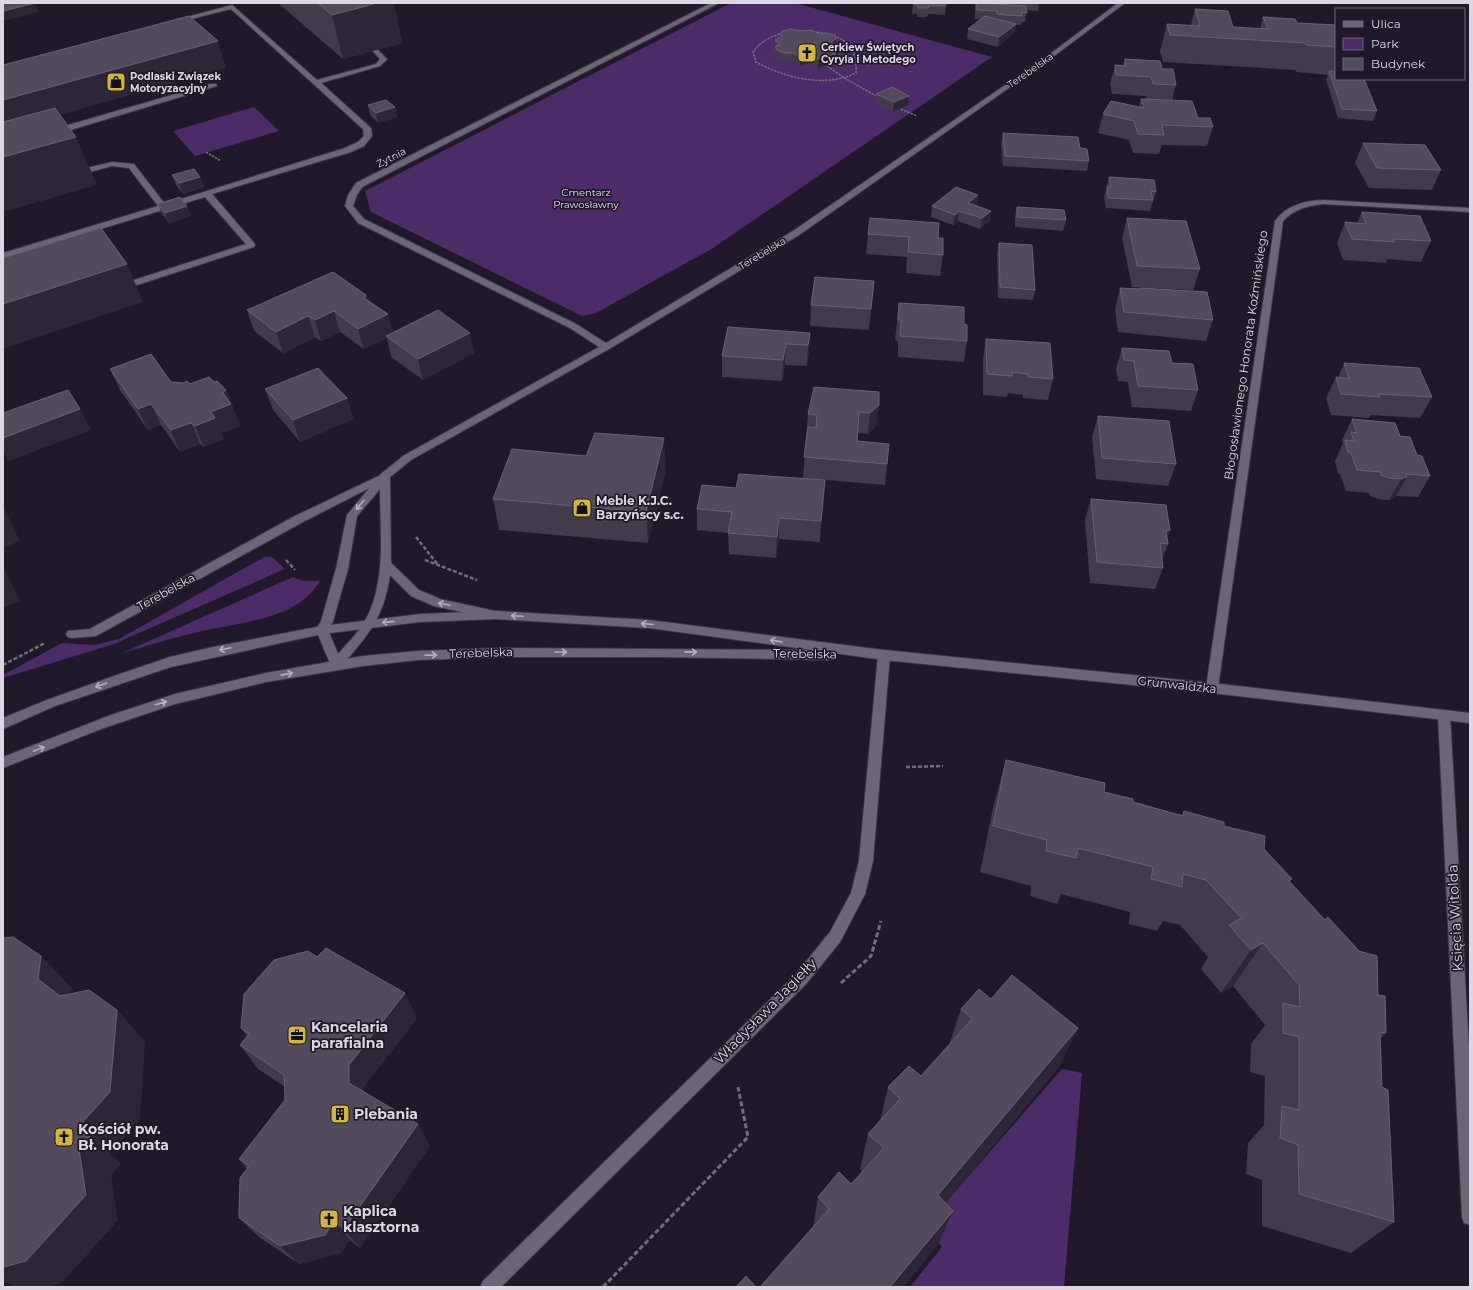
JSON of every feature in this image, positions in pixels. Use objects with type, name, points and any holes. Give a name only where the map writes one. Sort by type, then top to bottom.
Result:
[{"type":"street","name":"Żytnia","points":[[606,347],[573,326],[361,221],[349,206],[353,192],[359,185],[716,3]]},
{"type":"street","name":"Terebelska","points":[[322,630],[327,621],[342,569],[352,515],[385,476],[407,458],[606,347],[796,233],[1048,58],[1122,3]]},
{"type":"street","points":[[3,256],[348,150],[361,144],[368,136],[367,128],[232,6],[170,23]]},
{"type":"street","points":[[317,82],[378,66],[384,59],[375,50]]},
{"type":"street","points":[[48,134],[213,86]]},
{"type":"street","points":[[86,171],[112,164],[131,166],[163,207]]},
{"type":"street","points":[[131,284],[251,245],[207,194]]},
{"type":"street","name":"Błogosławionego Honorata Koźmińskiego","points":[[1212,688],[1279,221],[1284,213],[1292,208],[1308,203],[1323,202],[1470,210]]},
{"type":"street","name":"Terebelska","points":[[72,634],[92,633],[297,520],[385,476]]},
{"type":"street","points":[[322,630],[336,665],[369,624],[381,600],[385,564],[385,476]]},
{"type":"street","name":"Terebelska","points":[[385,564],[415,593],[438,604],[496,615]]},
{"type":"street","name":"Terebelska","points":[[3,724],[50,703],[170,662],[256,642],[322,630],[420,618],[496,615],[648,624],[884,655]]},
{"type":"street","name":"Terebelska","points":[[3,764],[84,731],[152,706],[253,680],[336,665],[416,656],[491,652],[884,655]]},
{"type":"street","name":"Grunwaldzka","points":[[884,655],[1212,688],[1470,718]]},
{"type":"street","name":"Władysława Jagiełły","points":[[488,1287],[801,978],[835,937],[858,894],[866,860],[884,655]]},
{"type":"street","name":"Terebelska","points":[[3,715],[50,703]]},
{"type":"street","name":"Księcia Witolda","points":[[1444,715],[1470,1217]]},
{"type":"path","points":[[806,31],[838,36],[847,41],[854,48],[857,67],[856,73],[846,79],[823,81],[774,71],[756,62],[754,52],[757,45],[767,38],[780,34],[806,31]]},
{"type":"path","points":[[826,66],[884,100]]},
{"type":"path","points":[[901,108],[910,113]]},
{"type":"path","points":[[418,560],[426,560],[449,568],[484,583]]},
{"type":"path","points":[[3,665],[37,646]]},
{"type":"path","points":[[906,766],[943,766]]},
{"type":"green space","name":"Cmentarz Prawosławny","points":[[731,3],[795,3],[992,57],[713,248],[596,313],[582,316],[371,212],[365,191]]},
{"type":"green space","points":[[254,107],[279,131],[195,156],[173,131]]},
{"type":"green space","points":[[264,557],[272,557],[285,569],[114,644],[3,678],[3,675],[62,643],[95,645],[119,639]]},
{"type":"green space","points":[[293,577],[296,579],[320,581],[310,594],[285,611],[254,621],[185,635],[122,653]]},
{"type":"green space","points":[[1062,1069],[1082,1073],[1064,1287],[910,1287],[942,1247],[925,1226]]},
{"type":"building","points":[[3,3],[35,3],[3,11]]},
{"type":"building","points":[[318,3],[377,3],[332,15]]},
{"type":"building","points":[[913,3],[946,3],[946,6],[929,5],[928,8],[918,8],[918,5]]},
{"type":"building","points":[[976,3],[1026,6],[1027,13],[1022,12],[1022,16],[997,14],[997,11],[976,10]]},
{"type":"building","points":[[1195,9],[1228,11],[1233,27],[1268,29],[1263,17],[1295,19],[1297,23],[1335,25],[1335,47],[1306,45],[1305,43],[1170,35],[1167,24],[1200,26]]},
{"type":"building","points":[[189,16],[218,41],[3,100],[3,65]]},
{"type":"building","points":[[985,16],[1016,24],[999,37],[968,29]]},
{"type":"building","points":[[790,29],[802,31],[812,30],[818,34],[827,33],[835,35],[836,39],[831,42],[838,46],[828,49],[836,54],[818,59],[811,54],[800,57],[794,53],[783,53],[776,49],[776,46],[780,44],[775,40],[782,36],[780,34],[782,31]]},
{"type":"building","points":[[1125,59],[1160,61],[1162,69],[1173,69],[1176,85],[1153,84],[1151,77],[1116,75],[1115,65],[1125,66]]},
{"type":"building","points":[[1329,71],[1335,71],[1335,80],[1364,80],[1377,111],[1342,109]]},
{"type":"building","points":[[892,87],[909,96],[894,102],[876,94]]},
{"type":"building","points":[[1141,99],[1192,101],[1198,118],[1210,118],[1213,127],[1162,125],[1164,135],[1138,134],[1134,121],[1103,114],[1111,101],[1144,108]]},
{"type":"building","points":[[386,100],[395,107],[376,113],[368,105]]},
{"type":"building","points":[[55,108],[76,137],[3,157],[3,122]]},
{"type":"building","points":[[1003,133],[1078,137],[1080,148],[1087,149],[1089,161],[1005,156]]},
{"type":"building","points":[[1363,143],[1425,145],[1441,170],[1377,168]]},
{"type":"building","points":[[194,169],[200,177],[179,183],[172,175]]},
{"type":"building","points":[[1109,177],[1154,180],[1156,192],[1151,191],[1153,200],[1108,198],[1107,187],[1111,187]]},
{"type":"building","points":[[956,187],[978,195],[968,203],[991,211],[982,218],[959,211],[955,215],[932,206]]},
{"type":"building","points":[[180,197],[187,206],[165,213],[158,204]]},
{"type":"building","points":[[1017,207],[1064,210],[1066,220],[1017,217]]},
{"type":"building","points":[[1362,212],[1420,216],[1431,241],[1393,239],[1395,242],[1352,239],[1345,222],[1366,224]]},
{"type":"building","points":[[870,218],[939,223],[938,238],[943,238],[943,255],[908,252],[909,237],[868,234]]},
{"type":"building","points":[[1127,218],[1186,221],[1200,269],[1137,266]]},
{"type":"building","points":[[101,228],[127,264],[3,304],[3,258]]},
{"type":"building","points":[[999,243],[1032,245],[1035,290],[1000,287]]},
{"type":"building","points":[[333,272],[366,295],[364,298],[388,314],[358,329],[334,311],[315,320],[308,316],[276,332],[247,310]]},
{"type":"building","points":[[815,277],[874,281],[871,309],[811,305]]},
{"type":"building","points":[[1120,288],[1207,292],[1213,320],[1124,312]]},
{"type":"building","points":[[899,303],[964,307],[964,324],[967,325],[967,341],[900,336],[901,320],[898,320]]},
{"type":"building","points":[[438,310],[470,333],[418,359],[386,336]]},
{"type":"building","points":[[728,327],[810,333],[808,345],[786,344],[783,360],[722,356]]},
{"type":"building","points":[[986,339],[1050,343],[1053,379],[1028,377],[1027,374],[1012,372],[1012,376],[987,374]]},
{"type":"building","points":[[1122,348],[1169,351],[1172,363],[1193,364],[1198,390],[1138,386],[1134,361],[1124,360]]},
{"type":"building","points":[[151,354],[171,382],[183,383],[187,381],[190,384],[209,377],[214,382],[217,381],[226,390],[223,393],[231,404],[211,412],[215,418],[195,426],[191,423],[171,430],[151,404],[138,409],[110,369]]},
{"type":"building","points":[[1344,363],[1419,368],[1432,397],[1378,394],[1380,397],[1341,394],[1336,377],[1349,379]]},
{"type":"building","points":[[318,368],[347,398],[293,420],[265,389]]},
{"type":"building","points":[[814,387],[879,392],[879,405],[870,413],[859,412],[857,441],[889,444],[887,464],[804,457],[808,427],[816,428],[817,415],[808,414]]},
{"type":"building","points":[[68,390],[80,409],[3,438],[3,413]]},
{"type":"building","points":[[1098,416],[1169,421],[1176,464],[1102,458]]},
{"type":"building","points":[[1352,419],[1395,423],[1400,436],[1410,437],[1417,455],[1422,456],[1430,476],[1406,474],[1407,477],[1401,479],[1389,478],[1381,475],[1380,472],[1357,470],[1351,453],[1348,452],[1345,440],[1354,441],[1351,432],[1357,433]]},
{"type":"building","points":[[595,433],[664,438],[646,512],[493,499],[512,449],[586,456]]},
{"type":"building","points":[[739,474],[825,480],[821,521],[779,518],[777,537],[728,533],[732,512],[697,509],[702,485],[736,488]]},
{"type":"building","points":[[1091,499],[1166,505],[1170,530],[1166,531],[1168,544],[1160,543],[1163,568],[1097,562]]},
{"type":"building","points":[[1006,760],[1105,783],[1104,792],[1133,799],[1133,802],[1183,816],[1184,811],[1224,822],[1224,826],[1265,836],[1264,849],[1292,879],[1289,881],[1325,920],[1328,917],[1359,951],[1377,956],[1378,995],[1385,996],[1386,1033],[1380,1032],[1382,1087],[1388,1090],[1394,1222],[1299,1194],[1298,1145],[1280,1138],[1282,1106],[1299,1110],[1299,1037],[1283,1033],[1283,1003],[1300,1007],[1299,985],[1263,943],[1251,950],[1229,925],[1241,918],[1206,880],[1183,874],[1182,887],[1151,879],[1153,867],[1078,848],[1076,858],[1046,851],[1047,840],[993,826]]},
{"type":"building","name":"Kościół pw. Bł. Honorata","points":[[13,937],[41,956],[38,979],[60,996],[89,990],[117,1010],[110,1092],[79,1126],[90,1137],[79,1149],[86,1195],[26,1261],[3,1267],[3,938]]},
{"type":"building","name":"Plebania","points":[[326,948],[405,993],[349,1065],[349,1083],[418,1124],[344,1229],[335,1221],[325,1235],[280,1246],[239,1218],[240,1178],[249,1166],[239,1159],[285,1100],[284,1075],[240,1045],[249,1034],[241,1028],[244,994],[274,960],[308,951],[317,957]]},
{"type":"building","points":[[1012,975],[1078,1028],[938,1195],[953,1211],[890,1287],[760,1287],[829,1209],[818,1197],[839,1172],[851,1184],[884,1148],[868,1134],[900,1099],[888,1087],[909,1066],[921,1076],[972,1019],[961,1009],[979,989],[991,999]]},
{"type":"building","points":[[746,1276],[756,1287],[736,1287]]},
{"type":"place","name":"Cerkiew Świętych Cyryla i Metodego","points":[[807,53]]},
{"type":"place","name":"Podlaski Związek Motoryzacyjny","points":[[116,82]]},
{"type":"place","name":"Meble K.J.C. Barzyńscy s.c.","points":[[582,508]]},
{"type":"place","name":"Kancelaria parafialna","points":[[297,1035]]},
{"type":"place","name":"Plebania","points":[[340,1114]]},
{"type":"place","name":"Kościół pw. Bł. Honorata","points":[[64,1137]]},
{"type":"place","name":"Kaplica klasztorna","points":[[329,1219]]}]
